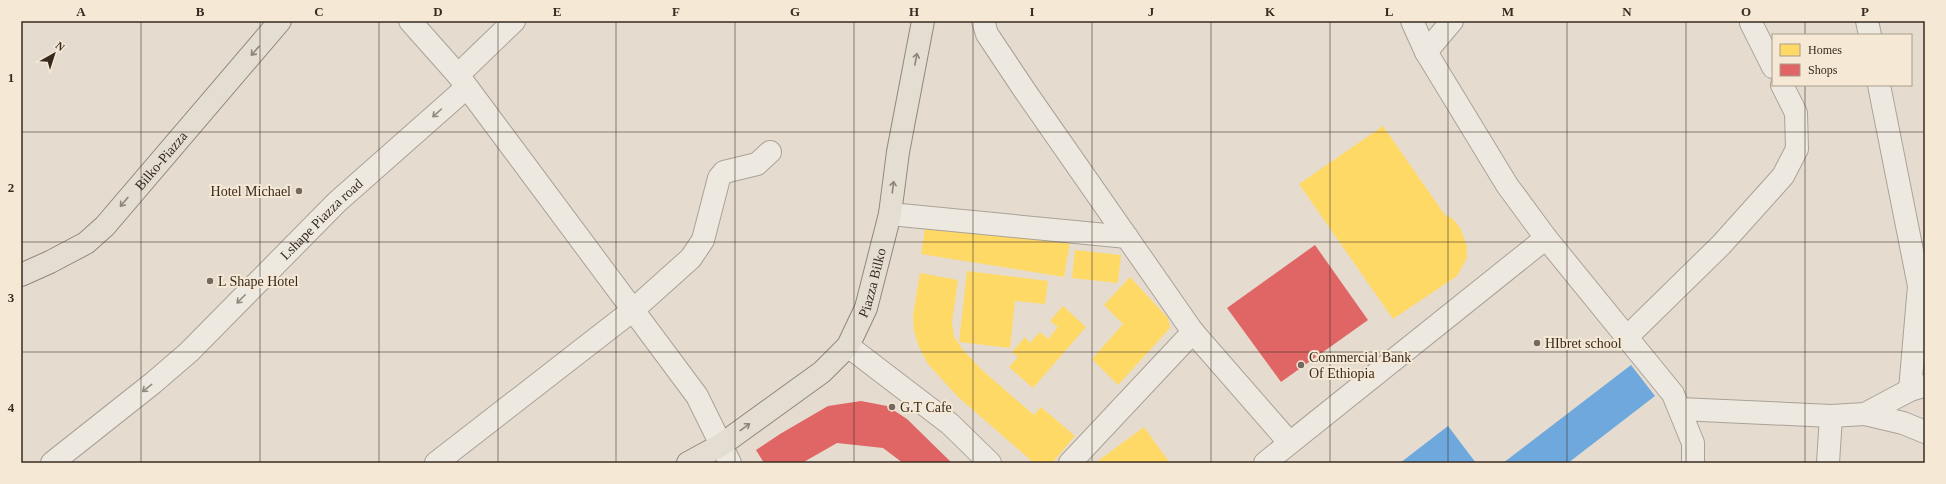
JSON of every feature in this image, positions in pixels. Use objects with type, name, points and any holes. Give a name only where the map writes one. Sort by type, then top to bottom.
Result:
[{"type":"main road","name":"Bilko-Piazza","points":[[21,275],[86,243],[105,226],[280,21]]},
{"type":"main road","name":"Piazza Bilko","points":[[688,463],[725,454],[822,372],[848,346],[866,308],[890,214],[898,152],[923,21]]},
{"type":"street","points":[[410,21],[462,81],[697,396],[725,454]]},
{"type":"street","name":"Lshape Piazza road","points":[[52,463],[153,383],[189,352],[337,202],[462,81],[514,21]]},
{"type":"street","points":[[983,21],[987,34],[1193,332],[1289,442]]},
{"type":"street","points":[[1412,21],[1426,52],[1507,185],[1546,238],[1673,394],[1693,443],[1693,463]]},
{"type":"street","points":[[1426,52],[1452,21]]},
{"type":"street","points":[[1867,21],[1870,34]]},
{"type":"street","points":[[1751,23],[1772,65]]},
{"type":"street","points":[[1626,338],[1721,245],[1783,176],[1797,149],[1796,113],[1782,86]]},
{"type":"street","points":[[1865,414],[1918,388],[1922,283],[1880,86]]},
{"type":"street","points":[[436,463],[633,310],[698,250],[703,240],[719,178],[724,172],[757,164],[770,152]]},
{"type":"street","points":[[890,214],[1127,237]]},
{"type":"street","points":[[1265,463],[1289,442],[1546,238]]},
{"type":"street","points":[[1070,463],[1193,332]]},
{"type":"street","points":[[848,346],[950,424],[990,463]]},
{"type":"street","points":[[1680,409],[1831,416],[1865,414],[1903,423],[1925,432]]},
{"type":"street","points":[[1828,463],[1831,416]]},
{"type":"building: Homes","points":[[1383,126],[1445,215],[1453,219],[1460,228],[1467,246],[1467,258],[1457,276],[1393,319],[1299,184]]},
{"type":"building: Homes","points":[[926,221],[1070,243],[1064,277],[921,254]]},
{"type":"building: Homes","points":[[1075,250],[1121,255],[1118,283],[1072,278]]},
{"type":"building: Homes","points":[[967,271],[1048,281],[1045,304],[1015,301],[1010,348],[959,342]]},
{"type":"building: Homes","points":[[920,273],[958,280],[952,322],[954,337],[963,350],[982,370],[1034,415],[1041,407],[1075,436],[1052,463],[1034,463],[958,397],[928,364],[919,347],[914,331],[913,315]]},
{"type":"building: Homes","points":[[1130,277],[1168,318],[1170,328],[1118,385],[1092,359],[1123,324],[1104,305]]},
{"type":"building: Homes","points":[[1063,306],[1086,327],[1033,388],[1009,367],[1018,357],[1012,352],[1025,337],[1030,343],[1040,332],[1048,339],[1058,327],[1050,321]]},
{"type":"building: Homes","points":[[1144,427],[1170,463],[1095,463],[1106,455]]},
{"type":"building: Shops","points":[[1315,245],[1368,320],[1281,382],[1227,308]]},
{"type":"building: Shops","points":[[861,401],[887,406],[907,419],[952,463],[903,463],[883,448],[837,443],[802,463],[764,463],[756,450],[828,406]]},
{"type":"building: Schools","points":[[1631,365],[1655,396],[1568,463],[1503,463]]},
{"type":"building: Schools","points":[[1448,426],[1476,463],[1400,463]]},
{"type":"place","name":"Hotel Michael","points":[[299,191]]},
{"type":"place","name":"L Shape Hotel","points":[[210,281]]},
{"type":"place","name":"HIbret school","points":[[1537,343]]},
{"type":"place","name":"Commercial Bank Of Ethiopia","points":[[1301,365]]},
{"type":"place","name":"G.T Cafe","points":[[892,407]]}]
